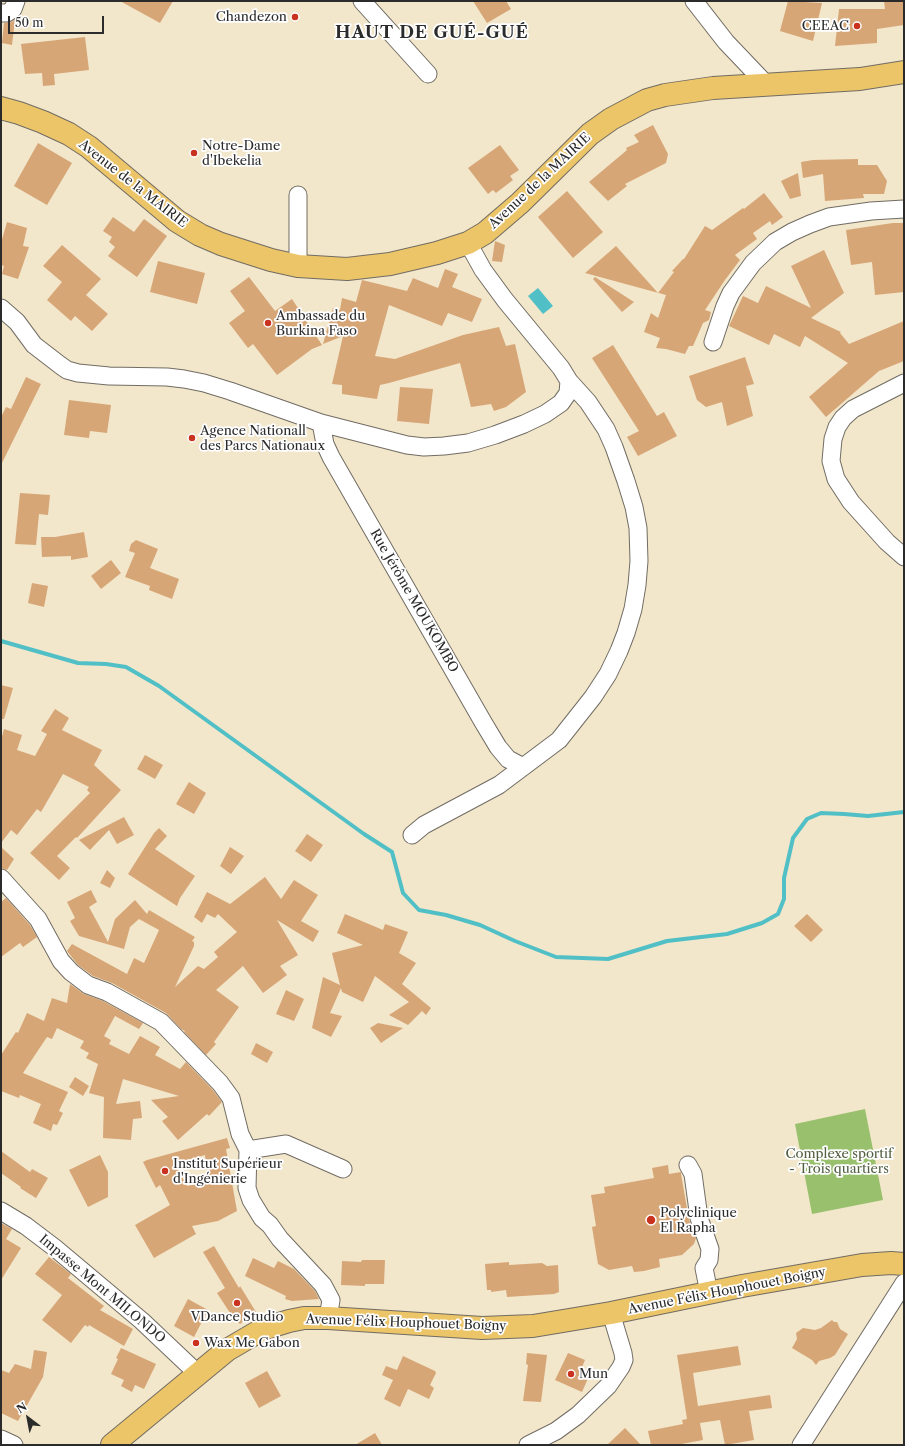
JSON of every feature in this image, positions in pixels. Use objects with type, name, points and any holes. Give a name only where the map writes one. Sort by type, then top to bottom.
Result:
[{"type":"main road","name":"Avenue de la MAIRIE","points":[[1,108],[19,112],[69,134],[106,160],[178,220],[200,234],[240,251],[298,266],[328,268],[367,267],[412,259],[468,243],[485,233],[520,203],[590,134],[611,119],[648,100],[688,91],[766,84],[845,80],[904,72]]},
{"type":"main road","name":"Avenue Félix Houphouet Boigny","points":[[112,1445],[197,1373],[238,1342],[262,1329],[277,1324],[304,1318],[328,1318],[482,1328],[533,1326],[611,1313],[709,1293],[862,1265],[891,1263],[904,1264]]},
{"type":"street","points":[[1,13],[7,13],[13,9],[16,1]]},
{"type":"street","points":[[362,1],[428,74]]},
{"type":"street","points":[[694,1],[726,42],[766,84]]},
{"type":"street","points":[[298,194],[298,266]]},
{"type":"street","points":[[713,342],[731,293],[753,263],[775,242],[792,232],[829,217],[871,211],[904,209]]},
{"type":"street","points":[[412,835],[424,825],[483,794],[559,740],[593,697],[608,674],[626,633],[638,585],[638,528],[634,507],[614,447],[602,423],[588,402],[569,381],[561,368],[509,305],[483,270],[468,243]]},
{"type":"street","points":[[1,308],[17,322],[34,345],[67,370],[92,375],[167,377],[204,383],[249,397],[321,423],[407,445],[424,447],[468,443],[524,424],[545,414],[561,403],[568,393],[569,381]]},
{"type":"street","points":[[904,383],[868,400],[853,409],[837,427],[833,439],[832,450],[833,470],[836,480],[842,490],[859,512],[887,542],[904,557]]},
{"type":"street","name":"Rue Jérôme MOUKOMBO","points":[[321,423],[324,444],[331,457],[479,715],[498,747],[508,759],[523,767]]},
{"type":"street","points":[[1,878],[38,919],[61,960],[71,972],[88,984],[114,996],[161,1022],[220,1083],[230,1098],[240,1134],[248,1150],[247,1188],[251,1200],[262,1218],[270,1225],[280,1239],[323,1285],[331,1300],[328,1318]]},
{"type":"street","points":[[248,1150],[286,1144],[344,1169]]},
{"type":"street","points":[[688,1165],[693,1174],[699,1218],[710,1249],[709,1260],[704,1268],[709,1293]]},
{"type":"street","name":"Impasse Mont MILONDO","points":[[1,1211],[26,1226],[55,1248],[142,1321],[197,1373]]},
{"type":"street","points":[[801,1445],[904,1283]]},
{"type":"street","points":[[528,1445],[556,1431],[578,1415],[608,1386],[621,1367],[624,1360],[623,1353],[611,1313]]},
{"type":"street","points":[[1,1439],[14,1445]]},
{"type":"green space","name":"Complexe sportif - Trois quartiers","points":[[865,1109],[883,1200],[812,1214],[795,1124]]},
{"type":"water","points":[[538,288],[553,306],[543,314],[528,296]]},
{"type":"building","points":[[120,1],[173,1],[160,23]]},
{"type":"building","points":[[473,1],[506,1],[511,9],[487,23]]},
{"type":"building","name":"CEEAC","points":[[788,1],[822,3],[813,41],[780,31]]},
{"type":"building","name":"CEEAC","points":[[884,1],[904,1],[904,25],[877,29],[877,43],[835,46],[839,9],[885,9]]},
{"type":"building","points":[[15,19],[12,45],[2,43],[4,23],[12,22]]},
{"type":"building","points":[[85,37],[89,70],[54,74],[55,85],[43,86],[42,73],[25,74],[21,44]]},
{"type":"building","points":[[653,125],[668,154],[666,163],[625,184],[627,186],[608,201],[589,182],[627,150],[626,148],[639,142],[634,135]]},
{"type":"building","points":[[38,143],[72,163],[47,205],[14,186]]},
{"type":"building","points":[[500,145],[519,170],[510,176],[513,180],[496,193],[493,190],[488,194],[468,168]]},
{"type":"building","points":[[858,159],[858,165],[877,165],[887,181],[884,194],[863,194],[864,198],[825,201],[823,174],[803,178],[801,162],[813,160]]},
{"type":"building","points":[[798,173],[801,196],[790,199],[781,181]]},
{"type":"building","points":[[567,191],[603,232],[573,258],[538,217]]},
{"type":"building","points":[[764,193],[783,217],[772,225],[770,221],[753,233],[757,239],[735,255],[740,260],[705,310],[711,312],[709,320],[703,323],[693,346],[689,346],[685,354],[656,348],[660,338],[644,332],[651,313],[658,318],[666,295],[658,293],[674,272],[672,271],[684,259],[705,226],[712,230],[743,208],[744,209]]},
{"type":"building","points":[[113,217],[134,232],[144,219],[167,236],[137,277],[108,256],[115,247],[109,242],[112,237],[103,231]]},
{"type":"building","points":[[7,222],[27,228],[23,246],[29,247],[18,279],[2,274],[4,266],[1,265],[1,243]]},
{"type":"building","points":[[893,223],[904,223],[904,292],[875,295],[872,262],[851,265],[846,230]]},
{"type":"building","points":[[495,241],[505,245],[502,262],[492,261]]},
{"type":"building","points":[[62,245],[101,279],[86,295],[108,314],[92,331],[75,316],[71,321],[47,300],[62,282],[43,266]]},
{"type":"building","points":[[616,246],[658,293],[585,273]]},
{"type":"building","points":[[824,250],[844,293],[811,318],[841,332],[840,333],[849,344],[904,321],[904,361],[879,371],[826,417],[809,397],[848,363],[805,336],[800,347],[774,334],[769,345],[729,326],[743,296],[758,303],[766,286],[811,308],[791,266]]},
{"type":"building","points":[[158,261],[205,273],[197,304],[150,292]]},
{"type":"building","points":[[445,269],[458,274],[452,287],[482,299],[472,322],[448,313],[442,326],[389,305],[375,356],[395,359],[463,335],[499,327],[506,346],[515,344],[526,392],[506,407],[494,411],[491,404],[471,407],[460,363],[380,385],[377,399],[342,394],[342,385],[332,384],[343,336],[323,344],[333,308],[340,310],[342,298],[356,302],[362,280],[407,291],[413,278],[438,288]]},
{"type":"building","points":[[249,277],[275,311],[292,299],[322,345],[312,349],[277,375],[253,344],[248,348],[229,323],[245,311],[230,291]]},
{"type":"building","points":[[595,277],[634,302],[622,312],[593,279]]},
{"type":"building","points":[[613,345],[657,416],[664,412],[677,436],[638,456],[627,437],[639,431],[592,358]]},
{"type":"building","points":[[745,357],[754,384],[746,386],[753,416],[727,426],[722,402],[706,407],[697,400],[689,376]]},
{"type":"building","points":[[26,377],[41,384],[1,465],[1,417],[6,407],[11,409]]},
{"type":"building","points":[[400,387],[433,389],[429,424],[397,421]]},
{"type":"building","points":[[69,400],[111,405],[107,433],[90,431],[89,438],[64,435]]},
{"type":"building","points":[[20,493],[50,495],[48,515],[39,514],[36,545],[15,544]]},
{"type":"building","points":[[84,532],[88,557],[71,560],[71,556],[42,557],[41,537],[55,537]]},
{"type":"building","points":[[136,540],[158,549],[150,568],[179,579],[172,599],[149,590],[150,586],[125,577],[135,553],[129,551],[131,544]]},
{"type":"building","points":[[111,560],[121,573],[101,589],[91,576]]},
{"type":"building","points":[[32,583],[48,586],[44,607],[28,603]]},
{"type":"building","points":[[1,685],[13,688],[4,719],[1,719]]},
{"type":"building","points":[[55,709],[69,718],[62,730],[102,750],[94,765],[121,790],[77,838],[76,837],[57,856],[70,868],[59,880],[30,853],[90,793],[87,790],[89,787],[63,774],[41,812],[37,809],[17,835],[11,830],[1,843],[1,740],[4,729],[22,735],[17,750],[35,756],[47,734],[41,731]]},
{"type":"building","points":[[145,755],[163,765],[155,779],[137,769]]},
{"type":"building","points":[[189,782],[206,793],[194,814],[176,804]]},
{"type":"building","points":[[124,817],[134,835],[117,844],[109,830],[90,850],[79,840]]},
{"type":"building","points":[[159,828],[167,836],[155,849],[195,876],[180,898],[177,906],[128,874],[154,833]]},
{"type":"building","points":[[307,834],[323,845],[311,862],[295,851]]},
{"type":"building","points":[[1,847],[14,859],[7,870],[1,868]]},
{"type":"building","points":[[230,847],[244,856],[231,874],[220,866]]},
{"type":"building","points":[[107,870],[115,878],[110,888],[100,883]]},
{"type":"building","points":[[265,877],[281,899],[294,880],[318,895],[301,921],[319,931],[313,942],[277,920],[298,955],[280,966],[287,975],[263,993],[243,966],[216,990],[239,1007],[214,1042],[216,1044],[206,1055],[184,1032],[185,1031],[181,1029],[166,1013],[112,983],[93,976],[78,965],[67,951],[72,944],[127,974],[134,958],[144,963],[159,930],[139,919],[130,927],[124,949],[79,936],[70,921],[75,918],[67,902],[91,890],[97,902],[89,907],[108,942],[115,919],[135,900],[147,914],[149,910],[195,937],[192,941],[194,942],[194,946],[175,987],[198,966],[204,969],[218,957],[214,952],[237,932],[218,914],[215,918],[207,914],[202,923],[194,917],[207,892],[230,904]]},
{"type":"building","points":[[6,898],[30,925],[37,937],[23,947],[20,943],[1,957],[1,902]]},
{"type":"building","points":[[345,914],[383,930],[385,924],[408,932],[399,953],[416,963],[402,984],[431,1008],[426,1015],[422,1011],[408,1025],[389,1015],[409,1002],[375,976],[363,1002],[342,992],[341,988],[330,1013],[342,1016],[331,1037],[312,1028],[323,977],[340,985],[332,953],[363,945],[337,933]]},
{"type":"building","points":[[807,914],[823,930],[811,942],[794,926]]},
{"type":"building","points":[[70,984],[84,994],[103,1001],[143,1023],[139,1029],[115,1016],[104,1036],[111,1040],[109,1044],[129,1054],[140,1036],[160,1047],[155,1055],[180,1069],[186,1062],[212,1089],[222,1102],[209,1116],[207,1114],[178,1140],[162,1121],[168,1117],[151,1100],[179,1096],[123,1079],[116,1104],[140,1101],[142,1118],[133,1119],[131,1140],[103,1138],[104,1097],[89,1093],[98,1064],[86,1058],[89,1053],[80,1048],[84,1041],[57,1028],[52,1039],[47,1037],[23,1073],[68,1092],[59,1111],[63,1113],[57,1125],[53,1124],[51,1131],[33,1123],[41,1104],[20,1095],[19,1098],[1,1091],[1,1055],[16,1032],[18,1033],[27,1013],[44,1021],[52,998],[67,1003]]},
{"type":"building","points":[[286,990],[304,999],[294,1021],[276,1014]]},
{"type":"building","points":[[378,1023],[403,1028],[381,1043],[370,1028]]},
{"type":"building","points":[[256,1043],[273,1052],[267,1063],[251,1054]]},
{"type":"building","points":[[75,1077],[89,1086],[83,1096],[69,1087]]},
{"type":"building","points":[[227,1138],[230,1148],[226,1149],[237,1211],[218,1221],[192,1226],[196,1234],[154,1258],[135,1225],[170,1205],[160,1185],[156,1188],[143,1162]],"holes":[[[205,1155],[208,1182],[187,1186],[175,1163]]]},
{"type":"building","points":[[1,1151],[30,1172],[32,1169],[48,1178],[36,1198],[1,1173]]},
{"type":"building","points":[[100,1155],[108,1172],[108,1197],[88,1207],[69,1170]]},
{"type":"building","name":"Polyclinique El Rapha","points":[[668,1165],[669,1174],[681,1172],[689,1220],[696,1238],[694,1244],[682,1255],[659,1259],[660,1267],[644,1271],[634,1272],[632,1266],[609,1270],[598,1264],[592,1227],[596,1226],[591,1195],[605,1193],[604,1187],[654,1178],[652,1168]]},
{"type":"building","points":[[1,1223],[12,1229],[6,1239],[21,1248],[1,1280]]},
{"type":"building","name":"VDance Studio","points":[[214,1246],[239,1288],[240,1286],[256,1312],[240,1324],[234,1319],[217,1293],[225,1288],[203,1252]]},
{"type":"building","points":[[49,1257],[71,1274],[68,1278],[104,1306],[100,1310],[133,1329],[124,1346],[89,1325],[88,1327],[85,1325],[71,1343],[42,1320],[62,1295],[35,1274]]},
{"type":"building","points":[[253,1258],[274,1268],[278,1261],[294,1269],[315,1291],[319,1299],[292,1301],[285,1299],[286,1296],[245,1276]]},
{"type":"building","points":[[362,1260],[385,1260],[384,1284],[365,1284],[365,1286],[341,1285],[342,1261],[361,1262]]},
{"type":"building","points":[[509,1262],[509,1265],[542,1263],[547,1266],[558,1265],[559,1292],[554,1294],[507,1297],[506,1290],[491,1292],[491,1290],[487,1290],[485,1264]]},
{"type":"building","points":[[188,1299],[208,1310],[194,1337],[174,1326]]},
{"type":"building","points":[[832,1320],[837,1322],[840,1329],[848,1334],[835,1355],[819,1361],[816,1365],[812,1360],[792,1348],[797,1339],[796,1333],[803,1328],[815,1330],[821,1328]]},
{"type":"building","points":[[738,1346],[741,1365],[693,1373],[698,1406],[770,1395],[772,1408],[749,1411],[754,1440],[725,1445],[720,1420],[700,1423],[703,1440],[676,1445],[651,1445],[648,1431],[683,1424],[682,1420],[687,1419],[677,1355]]},
{"type":"building","points":[[121,1348],[156,1364],[144,1389],[135,1385],[132,1392],[121,1386],[124,1380],[111,1374]]},
{"type":"building","points":[[34,1350],[47,1352],[43,1377],[18,1421],[1,1413],[1,1370],[9,1373],[15,1364],[31,1369]]},
{"type":"building","points":[[527,1353],[547,1355],[541,1402],[523,1401],[528,1365],[526,1364]]},
{"type":"building","name":"Mun","points":[[568,1353],[585,1360],[580,1372],[589,1376],[582,1392],[555,1380]]},
{"type":"building","points":[[403,1356],[435,1371],[436,1373],[430,1385],[434,1388],[429,1399],[408,1389],[400,1407],[384,1399],[393,1380],[382,1375],[386,1366],[397,1370]]},
{"type":"building","points":[[267,1371],[281,1396],[259,1408],[245,1383]]},
{"type":"building","points":[[625,1428],[641,1445],[607,1445]]},
{"type":"building","points":[[375,1433],[382,1445],[355,1445]]},
{"type":"waterway","points":[[1,641],[78,663],[106,664],[126,667],[159,686],[364,834],[392,852],[403,893],[419,910],[446,915],[480,925],[556,957],[608,959],[667,941],[727,934],[762,923],[778,914],[784,899],[784,878],[793,838],[807,819],[821,813],[868,816],[904,812]]},
{"type":"place","name":"Chandezon","points":[[295,17]]},
{"type":"place","name":"CEEAC","points":[[857,26]]},
{"type":"place","name":"Notre-Dame d'Ibekelia","points":[[194,153]]},
{"type":"place","name":"Ambassade du Burkina Faso","points":[[268,323]]},
{"type":"place","name":"Agence Nationall des Parcs Nationaux","points":[[192,438]]},
{"type":"place","name":"Institut Supérieur d'Ingénierie","points":[[165,1171]]},
{"type":"place","name":"Polyclinique El Rapha","points":[[651,1220]]},
{"type":"place","name":"VDance Studio","points":[[237,1303]]},
{"type":"place","name":"Wax Me Gabon","points":[[196,1343]]},
{"type":"place","name":"Mun","points":[[571,1374]]},
{"type":"district","name":"HAUT DE GUÉ-GUÉ","points":[[432,33]]}]
